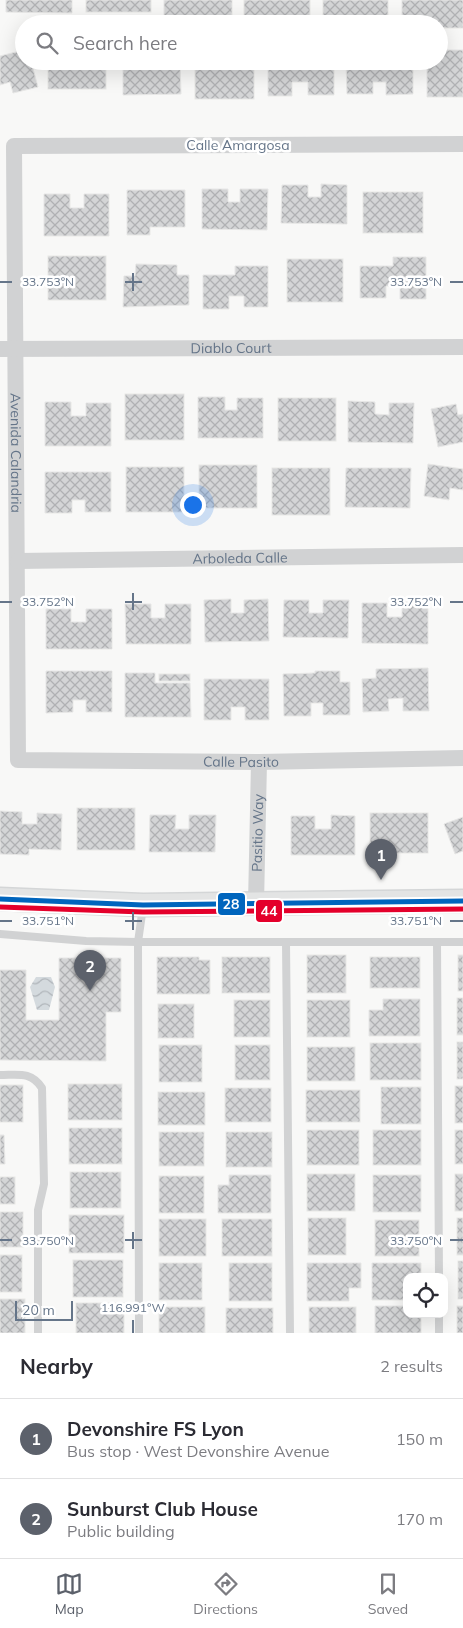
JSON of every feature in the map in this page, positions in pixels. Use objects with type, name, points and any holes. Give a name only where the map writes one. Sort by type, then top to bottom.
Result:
[{"type":"street","name":"Calle Amargosa","points":[[14,146],[463,144]]},
{"type":"street","name":"Avenida Calandria","points":[[14,146],[8,349],[18,561],[18,760]]},
{"type":"street","name":"Diablo Court","points":[[8,349],[463,347]]},
{"type":"street","name":"Arboleda Calle","points":[[18,561],[463,555]]},
{"type":"street","name":"Calle Pasito","points":[[18,760],[259,762],[463,758]]},
{"type":"street","name":"Pasitio Way","points":[[256,904],[259,762]]},
{"type":"street","points":[[0,899],[143,905],[463,901]]},
{"type":"lane","points":[[139,1333],[138,942],[143,905]]},
{"type":"lane","points":[[0,934],[86,941],[138,942],[463,942]]},
{"type":"lane","points":[[437,942],[439,1273]]},
{"type":"lane","points":[[286,943],[290,1333]]},
{"type":"lane","points":[[0,1075],[28,1075],[36,1078],[42,1088],[44,1184],[38,1210],[38,1333]]},
{"type":"lane","points":[[439,1318],[440,1333]]},
{"type":"water","points":[[36,977],[51,977],[55,987],[49,1010],[37,1010],[30,987]]},
{"type":"building","points":[[6,0],[72,0],[72,13],[6,12]]},
{"type":"building","points":[[86,0],[151,0],[151,12],[86,12]]},
{"type":"building","points":[[164,0],[232,0],[232,15],[164,15]]},
{"type":"building","points":[[244,0],[310,0],[310,15],[244,15]]},
{"type":"building","points":[[323,0],[388,0],[388,15],[323,15]]},
{"type":"building","points":[[402,0],[463,0],[463,28],[448,28],[448,15],[402,15]]},
{"type":"building","points":[[448,50],[463,50],[463,97],[427,97],[427,70],[448,70]]},
{"type":"building","points":[[15,52],[15,70],[33,70],[38,87],[13,93],[10,82],[0,85],[0,56]]},
{"type":"building","points":[[48,70],[106,70],[106,89],[48,89]]},
{"type":"building","points":[[123,70],[180,70],[181,94],[123,95]]},
{"type":"building","points":[[195,70],[254,70],[254,99],[195,99]]},
{"type":"building","points":[[268,70],[334,70],[334,95],[308,95],[308,82],[292,82],[292,96],[268,96]]},
{"type":"building","points":[[346,70],[413,70],[413,94],[386,95],[386,82],[373,82],[373,94],[347,94]]},
{"type":"building","points":[[321,184],[347,185],[347,224],[281,223],[282,185],[308,185],[308,197],[321,197]]},
{"type":"building","points":[[202,189],[228,189],[228,202],[240,202],[240,189],[268,189],[267,230],[202,229]]},
{"type":"building","points":[[127,190],[185,190],[185,227],[150,227],[150,235],[127,235]]},
{"type":"building","points":[[363,192],[423,192],[423,233],[363,233]]},
{"type":"building","points":[[44,194],[70,194],[70,208],[84,208],[84,194],[109,194],[109,236],[44,236]]},
{"type":"building","points":[[48,256],[106,256],[106,300],[48,300]]},
{"type":"building","points":[[393,257],[426,257],[426,299],[400,299],[400,286],[386,286],[386,298],[360,298],[360,266],[393,266]]},
{"type":"building","points":[[287,259],[343,259],[343,302],[287,302]]},
{"type":"building","points":[[136,264],[177,265],[177,275],[189,275],[189,305],[123,307],[124,276],[135,276]]},
{"type":"building","points":[[235,266],[268,266],[268,307],[244,307],[244,296],[229,296],[229,309],[203,309],[203,275],[235,275]]},
{"type":"building","points":[[125,394],[184,394],[184,440],[125,440]]},
{"type":"building","points":[[198,397],[225,397],[225,410],[237,410],[237,398],[263,398],[263,438],[198,438]]},
{"type":"building","points":[[278,398],[336,398],[336,441],[278,441]]},
{"type":"building","points":[[348,401],[375,402],[375,414],[389,415],[389,403],[414,403],[413,443],[348,442]]},
{"type":"building","points":[[45,402],[71,402],[71,416],[86,416],[86,403],[111,403],[111,446],[45,446]]},
{"type":"building","points":[[456,404],[458,415],[463,414],[463,442],[438,447],[431,409]]},
{"type":"building","points":[[428,464],[463,469],[463,490],[450,488],[449,500],[424,496]]},
{"type":"building","points":[[199,465],[257,465],[257,508],[199,508]]},
{"type":"building","points":[[126,467],[184,467],[184,512],[126,512]]},
{"type":"building","points":[[272,468],[330,468],[330,515],[272,515]]},
{"type":"building","points":[[346,468],[411,468],[410,508],[345,507]]},
{"type":"building","points":[[45,472],[111,472],[111,512],[85,512],[85,500],[72,500],[72,513],[45,513]]},
{"type":"building","points":[[231,599],[231,613],[244,613],[244,600],[268,599],[269,641],[205,642],[204,600]]},
{"type":"building","points":[[284,600],[309,600],[309,613],[323,613],[323,600],[349,600],[348,638],[283,637]]},
{"type":"building","points":[[402,602],[428,603],[428,644],[362,643],[362,603],[387,603],[387,617],[402,617]]},
{"type":"building","points":[[125,604],[151,604],[151,618],[165,618],[165,604],[191,604],[191,644],[126,644]]},
{"type":"building","points":[[46,609],[71,609],[71,622],[86,622],[86,609],[112,609],[112,649],[46,649]]},
{"type":"building","points":[[428,668],[429,711],[403,711],[403,698],[388,699],[389,711],[363,712],[362,679],[376,678],[376,669]]},
{"type":"building","points":[[46,671],[112,671],[112,712],[86,712],[86,700],[73,700],[73,712],[46,713]]},
{"type":"building","points":[[315,671],[340,671],[340,682],[350,682],[350,715],[323,715],[323,703],[311,703],[311,716],[284,716],[283,674],[315,673]]},
{"type":"building","points":[[125,673],[155,673],[155,683],[190,683],[191,717],[125,717]]},
{"type":"building","points":[[159,674],[190,674],[190,681],[159,681]]},
{"type":"building","points":[[204,679],[269,679],[269,720],[245,720],[245,707],[231,707],[231,720],[204,720]]},
{"type":"building","points":[[77,808],[135,808],[135,850],[77,850]]},
{"type":"building","points":[[0,811],[22,812],[22,824],[37,824],[37,813],[62,814],[61,850],[29,849],[29,855],[0,854]]},
{"type":"building","points":[[370,813],[428,813],[428,853],[370,853]]},
{"type":"building","points":[[150,815],[176,815],[175,829],[189,829],[189,815],[216,815],[215,852],[149,852]]},
{"type":"building","points":[[331,815],[355,816],[355,855],[291,855],[291,816],[315,816],[315,829],[331,829]]},
{"type":"building","points":[[463,817],[463,851],[455,854],[444,824]]},
{"type":"building","points":[[307,955],[346,955],[346,993],[307,993]]},
{"type":"building","points":[[458,955],[463,955],[463,991],[458,991]]},
{"type":"building","points":[[157,957],[199,957],[199,960],[210,960],[210,994],[157,994]]},
{"type":"building","points":[[222,957],[270,957],[270,993],[222,993]]},
{"type":"building","points":[[370,957],[420,957],[420,988],[370,988]]},
{"type":"building","points":[[59,958],[121,958],[121,1012],[106,1012],[106,1061],[0,1060],[0,970],[26,970],[26,1020],[59,1020]]},
{"type":"building","points":[[457,998],[463,998],[463,1035],[457,1035]]},
{"type":"building","points":[[383,999],[420,999],[420,1036],[369,1036],[369,1010],[383,1010]]},
{"type":"building","points":[[234,1000],[270,1000],[270,1037],[234,1037]]},
{"type":"building","points":[[307,1000],[350,1000],[350,1037],[307,1037]]},
{"type":"building","points":[[158,1004],[194,1004],[194,1038],[158,1038]]},
{"type":"building","points":[[457,1042],[463,1042],[463,1079],[457,1079]]},
{"type":"building","points":[[370,1043],[421,1043],[421,1080],[370,1080]]},
{"type":"building","points":[[159,1045],[202,1045],[202,1082],[159,1082]]},
{"type":"building","points":[[235,1045],[270,1045],[270,1080],[235,1080]]},
{"type":"building","points":[[307,1047],[355,1047],[355,1081],[307,1081]]},
{"type":"building","points":[[68,1084],[122,1084],[122,1120],[68,1120]]},
{"type":"building","points":[[0,1085],[23,1085],[23,1122],[0,1122]]},
{"type":"building","points":[[455,1086],[463,1086],[463,1123],[455,1123]]},
{"type":"building","points":[[381,1087],[421,1087],[421,1124],[381,1124]]},
{"type":"building","points":[[225,1088],[271,1088],[271,1122],[225,1122]]},
{"type":"building","points":[[306,1090],[360,1090],[360,1122],[306,1122]]},
{"type":"building","points":[[158,1092],[205,1092],[205,1125],[158,1125]]},
{"type":"building","points":[[69,1128],[122,1128],[122,1164],[69,1164]]},
{"type":"building","points":[[307,1130],[359,1130],[359,1165],[307,1165]]},
{"type":"building","points":[[373,1130],[421,1130],[421,1165],[373,1165]]},
{"type":"building","points":[[455,1130],[463,1130],[463,1164],[455,1164]]},
{"type":"building","points":[[159,1132],[204,1132],[204,1166],[159,1166]]},
{"type":"building","points":[[226,1132],[272,1132],[272,1167],[226,1167]]},
{"type":"building","points":[[0,1135],[4,1135],[5,1164],[0,1164]]},
{"type":"building","points":[[70,1172],[121,1172],[121,1208],[70,1208]]},
{"type":"building","points":[[307,1174],[355,1174],[355,1211],[307,1211]]},
{"type":"building","points":[[455,1174],[463,1174],[463,1211],[455,1211]]},
{"type":"building","points":[[229,1175],[271,1175],[271,1213],[218,1213],[218,1185],[229,1185]]},
{"type":"building","points":[[373,1175],[421,1175],[421,1212],[373,1212]]},
{"type":"building","points":[[159,1176],[204,1176],[204,1213],[159,1213]]},
{"type":"building","points":[[0,1177],[15,1177],[15,1204],[0,1204]]},
{"type":"building","points":[[0,1212],[23,1212],[23,1247],[0,1247]]},
{"type":"building","points":[[69,1215],[124,1215],[124,1253],[69,1253]]},
{"type":"building","points":[[308,1218],[346,1218],[346,1255],[308,1255]]},
{"type":"building","points":[[457,1218],[463,1218],[463,1255],[457,1255]]},
{"type":"building","points":[[159,1219],[206,1219],[206,1256],[159,1256]]},
{"type":"building","points":[[222,1219],[272,1219],[272,1256],[222,1256]]},
{"type":"building","points":[[375,1220],[419,1220],[419,1256],[375,1256]]},
{"type":"building","points":[[0,1255],[22,1255],[22,1292],[0,1292]]},
{"type":"building","points":[[73,1260],[123,1260],[123,1297],[73,1297]]},
{"type":"building","points":[[458,1261],[463,1261],[463,1299],[458,1299]]},
{"type":"building","points":[[159,1263],[202,1263],[202,1300],[159,1300]]},
{"type":"building","points":[[229,1263],[272,1263],[272,1301],[229,1301]]},
{"type":"building","points":[[307,1263],[361,1263],[361,1288],[349,1288],[349,1301],[307,1301]]},
{"type":"building","points":[[372,1263],[421,1263],[421,1273],[403,1273],[403,1300],[372,1300]]},
{"type":"building","points":[[0,1299],[25,1299],[25,1333],[0,1333]]},
{"type":"building","points":[[76,1303],[124,1303],[124,1333],[76,1333]]},
{"type":"building","points":[[375,1306],[403,1306],[403,1318],[421,1318],[421,1333],[375,1333]]},
{"type":"building","points":[[457,1306],[463,1306],[463,1333],[457,1333]]},
{"type":"building","points":[[159,1307],[205,1307],[205,1333],[159,1333]]},
{"type":"building","points":[[309,1307],[356,1307],[356,1333],[309,1333]]},
{"type":"building","points":[[226,1308],[273,1308],[273,1333],[226,1333]]},
{"type":"transit line","name":"28","points":[[0,899],[143,905],[463,901]]},
{"type":"transit line","name":"44","points":[[0,907],[143,912],[463,909]]},
{"type":"place","name":"Devonshire FS Lyon","points":[[381,880]]},
{"type":"place","name":"Sunburst Club House","points":[[90,991]]}]
